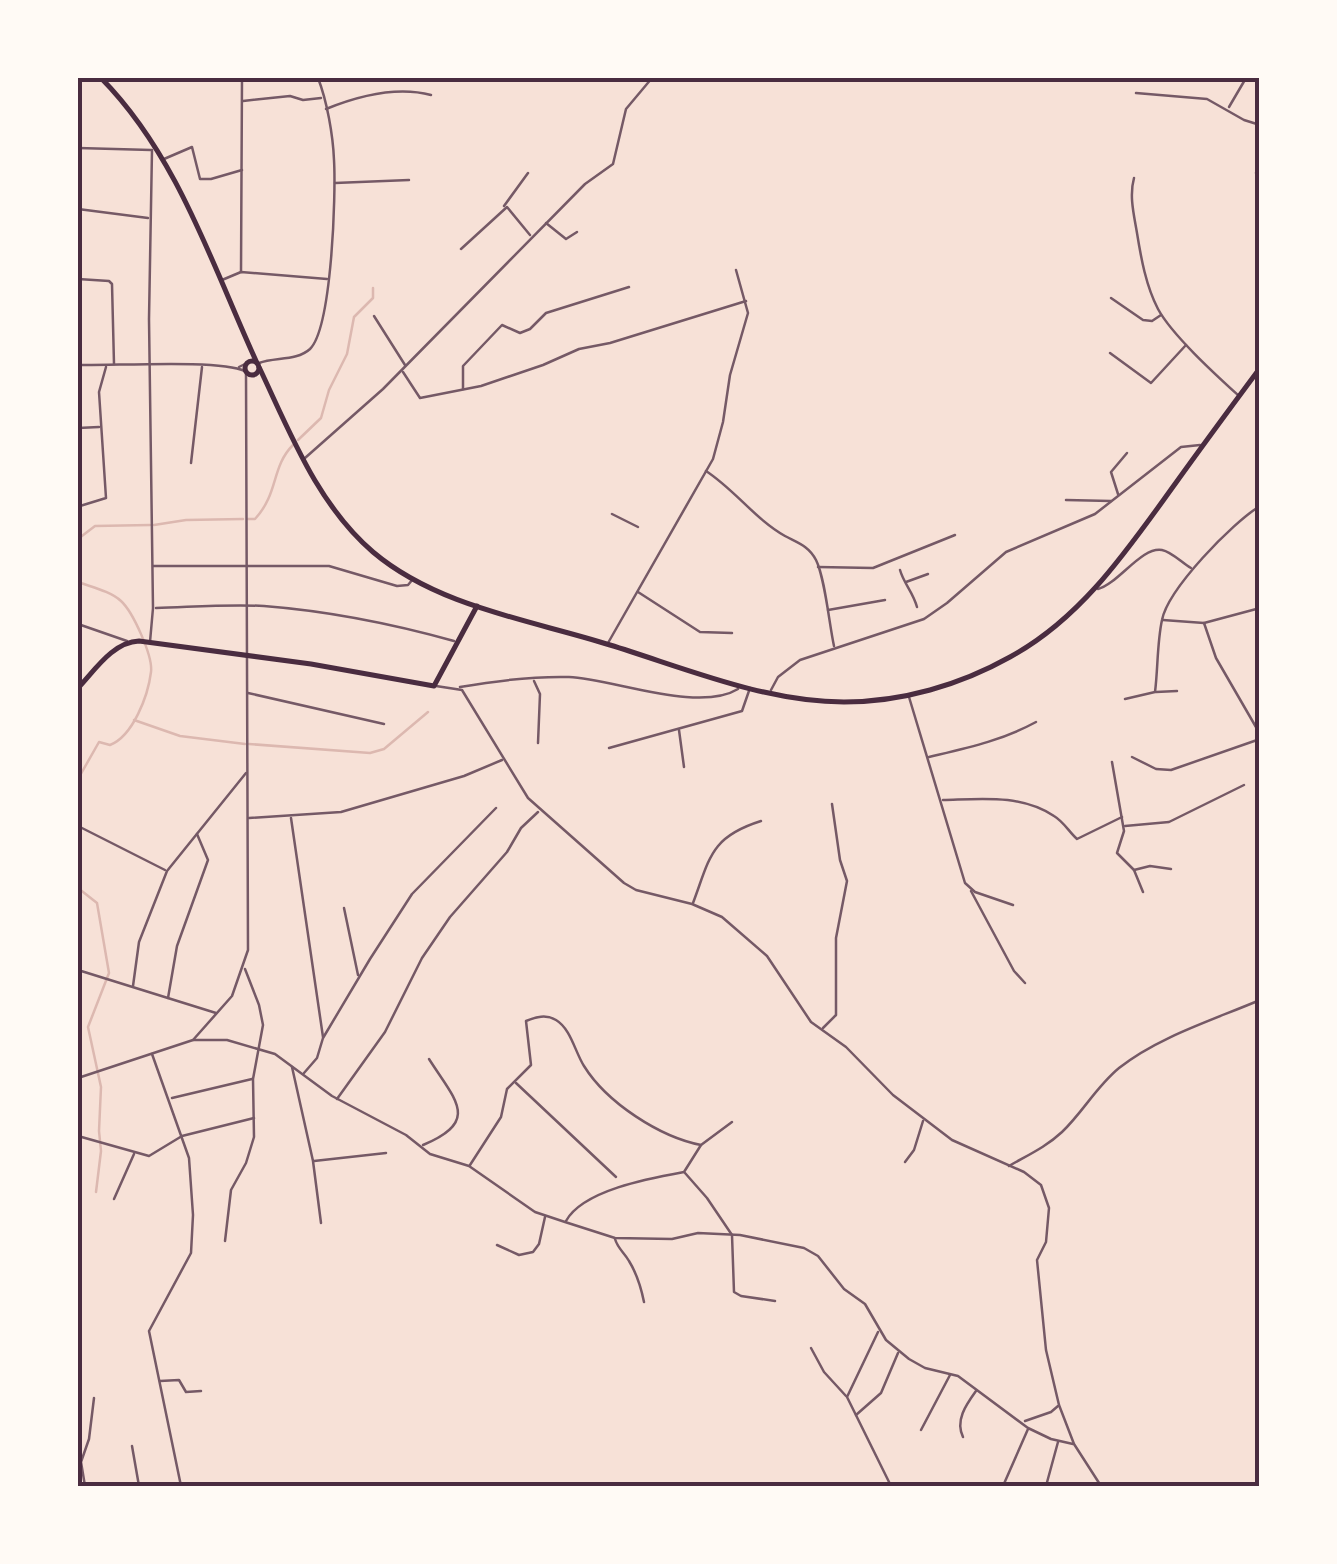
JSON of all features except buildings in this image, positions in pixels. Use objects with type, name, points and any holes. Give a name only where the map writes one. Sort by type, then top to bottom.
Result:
[{"type":"main road","points":[[101,78],[163,159],[221,281],[254,363],[328,501],[382,559],[477,606],[770,692],[845,702],[908,696],[966,678],[1011,657],[1048,632],[1096,589],[1260,368]]},
{"type":"main road","points":[[249,374],[254,363]]},
{"type":"main road","points":[[249,374],[254,363]]},
{"type":"main road","points":[[249,374],[265,380]]},
{"type":"main road","points":[[78,688],[116,648],[128,642],[246,654],[434,686],[477,606]]},
{"type":"street","points":[[241,272],[242,78]]},
{"type":"street","points":[[78,364],[237,367],[299,356],[312,348],[324,320],[334,183],[334,158],[318,78]]},
{"type":"street","points":[[304,459],[403,368],[545,222],[613,164],[626,109],[652,78]]},
{"type":"street","points":[[1228,109],[1246,78]]},
{"type":"street","points":[[326,109],[362,96],[412,91],[431,95]]},
{"type":"street","points":[[1136,93],[1200,98],[1260,125]]},
{"type":"street","points":[[242,101],[290,96],[323,99]]},
{"type":"street","points":[[163,159],[192,147],[200,178],[211,179],[242,170]]},
{"type":"street","points":[[78,148],[155,150],[149,218],[154,608],[145,642]]},
{"type":"street","points":[[461,249],[505,208],[528,173]]},
{"type":"street","points":[[1134,178],[1132,194],[1138,239],[1148,284],[1162,314],[1239,396]]},
{"type":"street","points":[[334,183],[408,180]]},
{"type":"street","points":[[505,208],[510,208],[531,236]]},
{"type":"street","points":[[78,209],[149,218]]},
{"type":"street","points":[[545,222],[566,239],[577,232]]},
{"type":"street","points":[[608,644],[714,459],[730,375],[748,318],[748,301],[736,270]]},
{"type":"street","points":[[221,281],[241,272],[328,279]]},
{"type":"street","points":[[78,279],[112,284],[114,366]]},
{"type":"street","points":[[462,390],[464,366],[502,325],[520,333],[546,313],[629,287]]},
{"type":"street","points":[[1111,298],[1143,320],[1152,321],[1162,314]]},
{"type":"street","points":[[374,316],[420,398],[462,390],[543,365],[579,348],[610,343],[748,301]]},
{"type":"street","points":[[1110,353],[1151,383],[1187,344]]},
{"type":"street","points":[[80,506],[106,498],[99,392],[107,366]]},
{"type":"street","points":[[191,463],[203,366]]},
{"type":"street","points":[[193,1040],[232,996],[244,968],[250,933],[245,606],[249,374],[237,367]]},
{"type":"street","points":[[78,428],[101,426]]},
{"type":"street","points":[[770,692],[773,682],[790,666],[834,647],[924,619],[1006,552],[1082,521],[1181,447],[1203,446]]},
{"type":"street","points":[[1118,496],[1111,472],[1127,453]]},
{"type":"street","points":[[706,472],[736,493],[772,527],[808,548],[818,567],[834,647]]},
{"type":"street","points":[[1066,500],[1112,501]]},
{"type":"street","points":[[1154,692],[1162,620],[1171,598],[1193,568],[1236,523],[1260,506]]},
{"type":"street","points":[[612,514],[638,527]]},
{"type":"street","points":[[818,567],[872,568],[955,536]]},
{"type":"street","points":[[1096,589],[1107,587],[1156,550],[1193,568]]},
{"type":"street","points":[[153,566],[329,566],[404,587],[414,578]]},
{"type":"street","points":[[900,570],[917,607]]},
{"type":"street","points":[[905,582],[928,574]]},
{"type":"street","points":[[636,591],[700,632],[732,633]]},
{"type":"street","points":[[826,611],[885,600]]},
{"type":"street","points":[[154,608],[245,606],[336,616],[456,642]]},
{"type":"street","points":[[1162,620],[1204,623],[1260,608]]},
{"type":"street","points":[[1132,757],[1156,769],[1171,770],[1260,736],[1216,658],[1204,623]]},
{"type":"street","points":[[78,624],[128,642]]},
{"type":"street","points":[[434,686],[458,688],[533,679],[593,679],[681,696],[727,694],[742,684]]},
{"type":"street","points":[[533,679],[540,694],[538,743]]},
{"type":"street","points":[[608,748],[742,711],[750,686]]},
{"type":"street","points":[[458,688],[539,811],[630,888],[692,904],[722,917],[767,956],[790,995],[821,1030],[846,1047],[892,1096],[968,1149],[1029,1175],[1041,1185],[1049,1208],[1046,1242],[1037,1260],[1038,1291],[1058,1405],[1074,1444],[1101,1486]]},
{"type":"street","points":[[1125,700],[1177,691]]},
{"type":"street","points":[[246,693],[384,724]]},
{"type":"street","points":[[908,696],[957,863],[1024,984]]},
{"type":"street","points":[[928,758],[980,746],[1023,731],[1036,722]]},
{"type":"street","points":[[678,729],[684,766]]},
{"type":"street","points":[[247,818],[341,812],[464,776],[504,760]]},
{"type":"street","points":[[1112,762],[1124,826],[1118,854],[1134,870],[1143,892]]},
{"type":"street","points":[[133,986],[139,942],[167,871],[247,772]]},
{"type":"street","points":[[1124,826],[1168,822],[1244,785]]},
{"type":"street","points":[[940,800],[1007,799],[1029,803],[1057,818],[1077,839],[1122,816]]},
{"type":"street","points":[[821,1030],[836,1015],[836,938],[846,889],[832,804]]},
{"type":"street","points":[[304,1074],[412,894],[496,808]]},
{"type":"street","points":[[337,1099],[385,1032],[422,958],[450,916],[539,811]]},
{"type":"street","points":[[291,816],[324,1038]]},
{"type":"street","points":[[692,904],[722,838],[761,821]]},
{"type":"street","points":[[78,826],[167,871]]},
{"type":"street","points":[[168,998],[178,946],[208,860],[196,833]]},
{"type":"street","points":[[1134,870],[1150,866],[1171,868]]},
{"type":"street","points":[[970,890],[1012,906]]},
{"type":"street","points":[[344,908],[359,978]]},
{"type":"street","points":[[225,1241],[230,1190],[252,1150],[253,1079],[262,1015],[244,968]]},
{"type":"street","points":[[78,970],[218,1013]]},
{"type":"street","points":[[1008,1166],[1043,1148],[1060,1134],[1100,1085],[1122,1066],[1190,1029],[1260,1000]]},
{"type":"street","points":[[470,1166],[501,1117],[505,1095],[532,1062],[526,1021],[551,1017],[567,1031],[586,1069],[608,1093],[649,1124],[682,1141],[701,1145]]},
{"type":"street","points":[[78,1078],[193,1040],[227,1040],[275,1054],[337,1099],[378,1118],[438,1158],[470,1166],[535,1212],[614,1238],[732,1235],[792,1244],[812,1252],[844,1289],[868,1308],[879,1330],[916,1364],[951,1373],[1028,1428],[1074,1444]]},
{"type":"street","points":[[152,1052],[192,1176],[192,1253],[151,1325],[149,1340],[181,1486]]},
{"type":"street","points":[[422,1146],[442,1137],[458,1124],[459,1118],[450,1092],[429,1059]]},
{"type":"street","points":[[291,1066],[313,1161],[321,1223]]},
{"type":"street","points":[[169,1099],[253,1079]]},
{"type":"street","points":[[515,1082],[616,1176]]},
{"type":"street","points":[[78,1136],[154,1154],[182,1136],[254,1118]]},
{"type":"street","points":[[905,1162],[914,1150],[923,1119]]},
{"type":"street","points":[[565,1222],[572,1212],[592,1199],[634,1183],[684,1172],[701,1145],[732,1122]]},
{"type":"street","points":[[114,1199],[135,1152]]},
{"type":"street","points":[[313,1161],[386,1152]]},
{"type":"street","points":[[684,1172],[732,1235],[734,1292],[775,1300]]},
{"type":"street","points":[[497,1245],[519,1255],[533,1252],[540,1244],[545,1215]]},
{"type":"street","points":[[614,1238],[642,1286],[644,1302]]},
{"type":"street","points":[[847,1397],[879,1330]]},
{"type":"street","points":[[811,1348],[830,1381],[847,1397],[891,1486]]},
{"type":"street","points":[[855,1416],[880,1392],[899,1351]]},
{"type":"street","points":[[920,1430],[951,1373]]},
{"type":"street","points":[[158,1381],[178,1380],[186,1392],[201,1391]]},
{"type":"street","points":[[963,1437],[961,1420],[977,1390]]},
{"type":"street","points":[[86,1486],[80,1466],[94,1398]]},
{"type":"street","points":[[1022,1422],[1051,1412],[1058,1405]]},
{"type":"street","points":[[1003,1486],[1028,1428]]},
{"type":"street","points":[[1046,1486],[1058,1441]]},
{"type":"street","points":[[132,1446],[139,1486]]},
{"type":"street","points":[[78,1452],[84,1453]]},
{"type":"waterway","points":[[298,440],[321,418],[329,390],[347,354],[354,317],[373,298],[373,288]]},
{"type":"waterway","points":[[248,519],[255,519],[263,509],[281,462],[293,445]]},
{"type":"waterway","points":[[154,525],[243,519]]},
{"type":"waterway","points":[[78,539],[95,526],[150,525]]},
{"type":"waterway","points":[[78,582],[121,601],[146,645],[151,665],[147,692],[132,724],[110,745],[99,742],[78,779]]},
{"type":"waterway","points":[[249,744],[370,753],[384,749],[428,712]]},
{"type":"waterway","points":[[134,720],[180,736],[245,744]]},
{"type":"waterway","points":[[78,888],[97,903],[109,973],[88,1027],[101,1087],[101,1151],[96,1192]]}]
